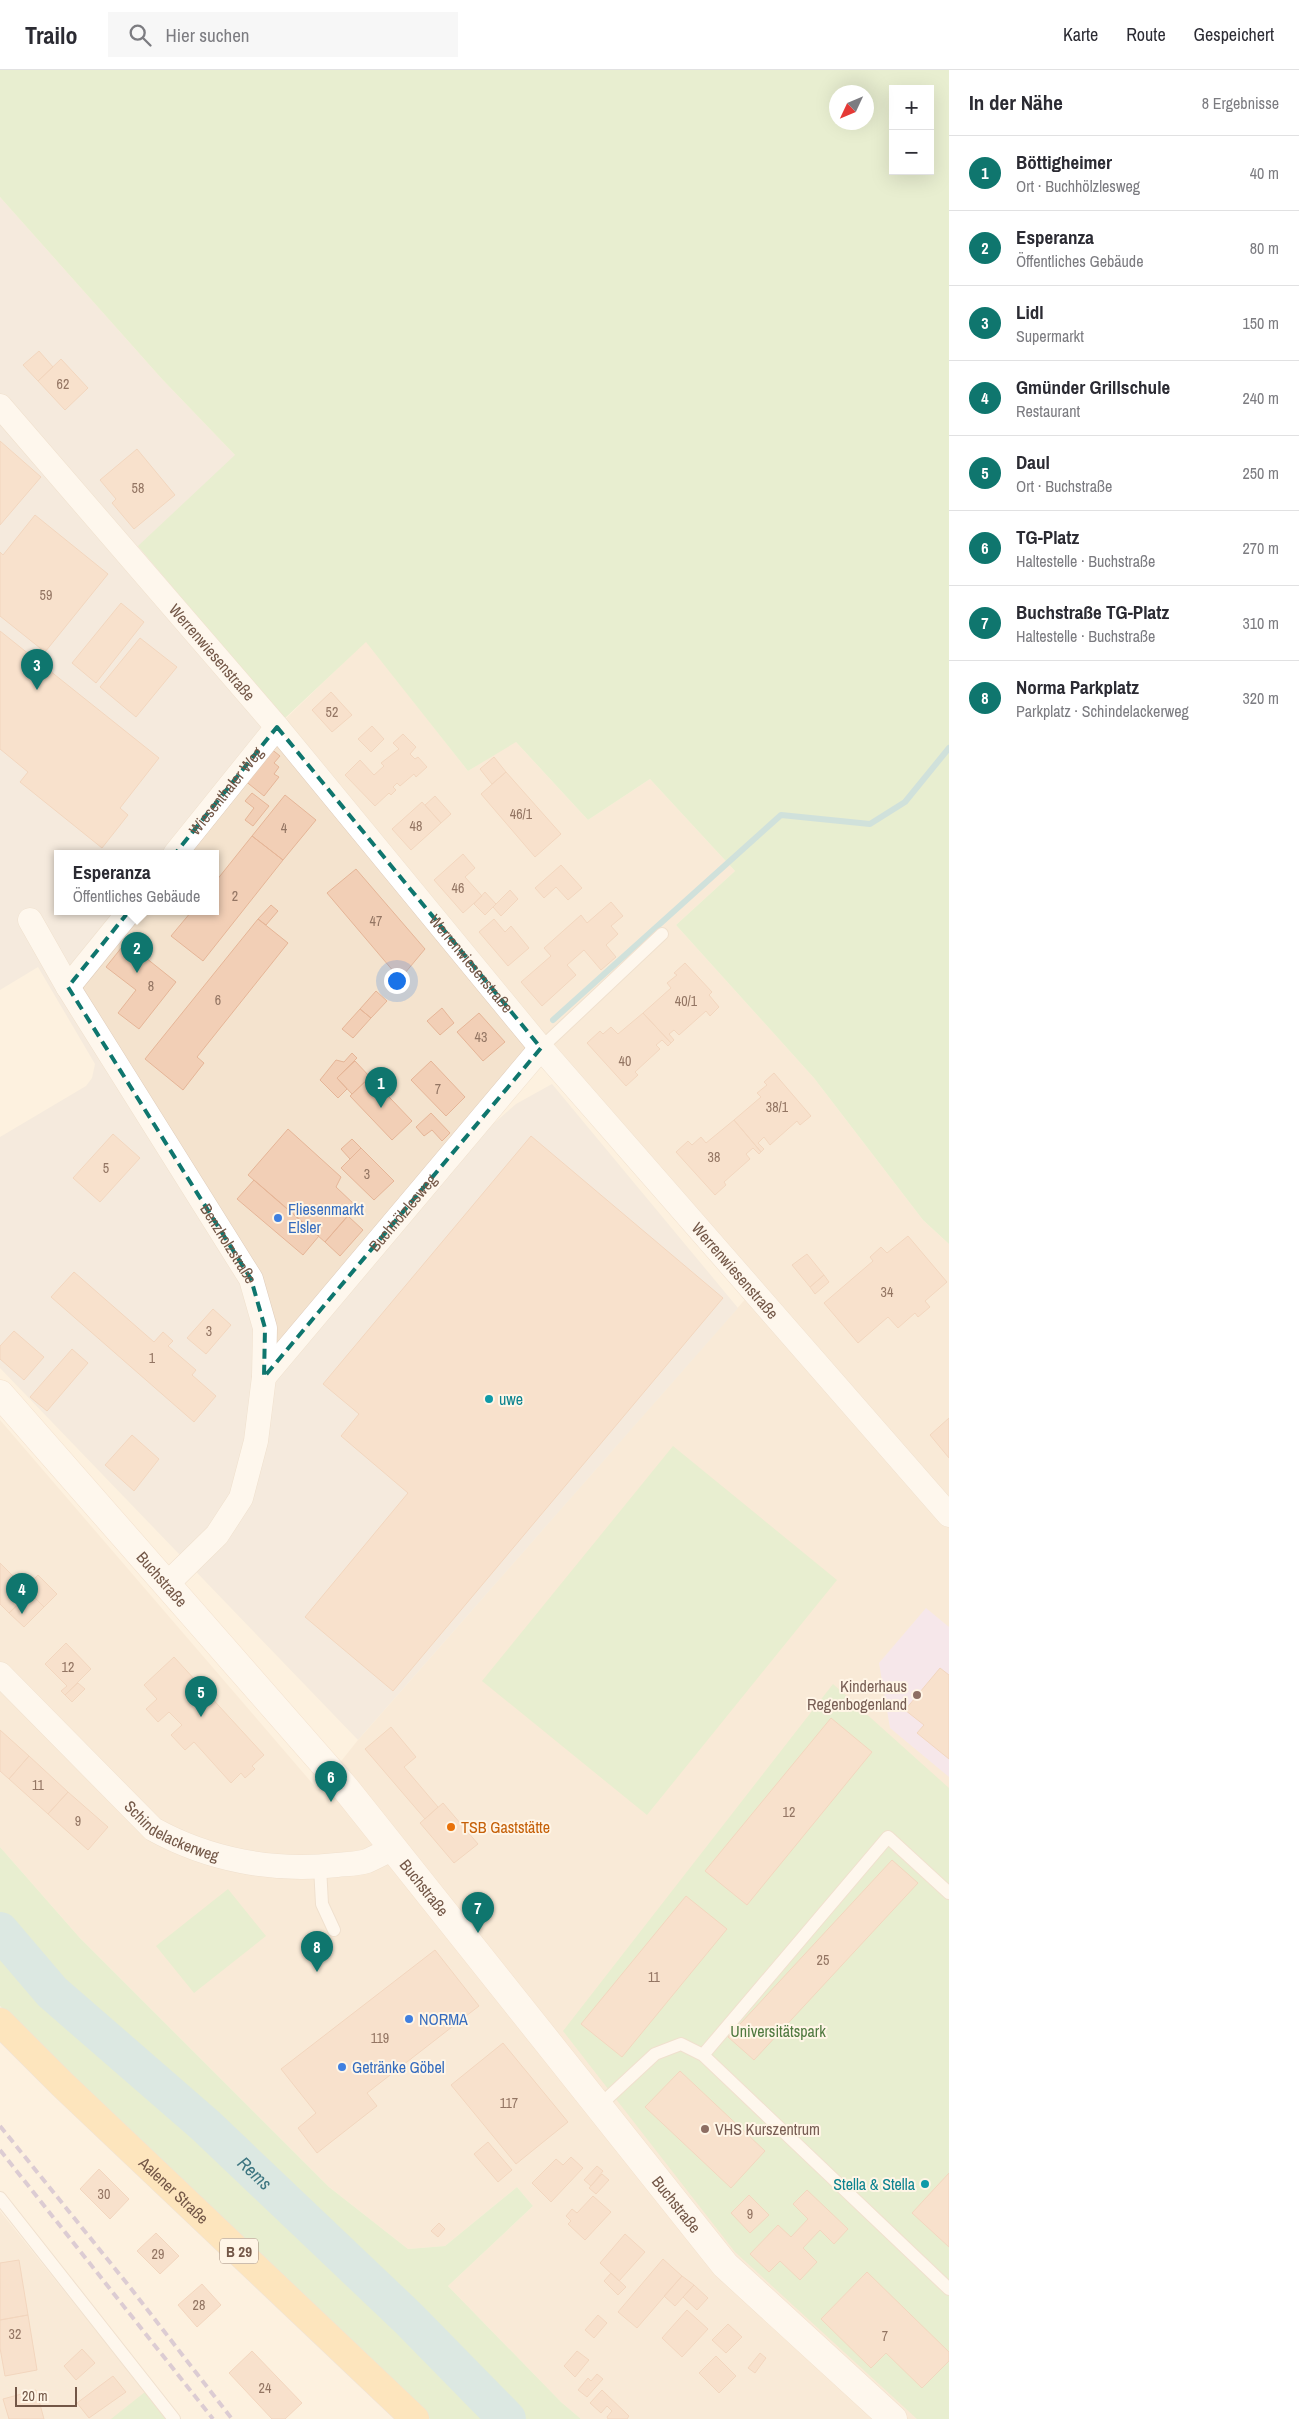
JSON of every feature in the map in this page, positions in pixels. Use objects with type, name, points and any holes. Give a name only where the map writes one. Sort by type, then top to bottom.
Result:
[{"type":"main road","name":"Aalener Straße","points":[[0,2022],[62,2084],[415,2419]]},
{"type":"street","name":"Werrenwiesenstraße","points":[[0,406],[277,727],[541,1048],[949,1515]]},
{"type":"street","name":"Wiesenthaler Weg","points":[[178,850],[277,727]]},
{"type":"street","points":[[68,987],[127,915]]},
{"type":"street","name":"Benzholzstraße","points":[[30,920],[68,987],[250,1280],[265,1328],[264,1377],[256,1441],[241,1498],[217,1535],[167,1584]]},
{"type":"street","name":"Buchhölzlesweg","points":[[264,1377],[541,1048]]},
{"type":"street","name":"Buchstraße","points":[[0,1394],[324,1764],[394,1848],[725,2265],[893,2419]]},
{"type":"street","name":"Schindelackerweg","points":[[0,1674],[153,1829],[177,1842],[219,1857],[261,1865],[320,1867],[366,1861],[394,1848]]},
{"type":"lane","points":[[541,1048],[662,934]]},
{"type":"lane","points":[[703,2055],[888,1837],[949,1893]]},
{"type":"lane","points":[[320,1867],[322,1904],[334,1930]]},
{"type":"lane","points":[[599,2106],[654,2054],[681,2044],[703,2055],[949,2289]]},
{"type":"lane","points":[[0,2198],[174,2419]]},
{"type":"highlighted area","points":[[277,727],[541,1048],[264,1377],[265,1328],[251,1279],[68,987]]},
{"type":"shaded area","points":[[0,197],[162,379],[235,455],[284,719],[178,850],[54,850],[54,915],[127,915],[68,987],[251,1279],[264,1376],[433,1177],[516,1104],[552,1084],[738,1308],[358,1740],[0,1368],[0,1137],[86,1086],[92,1078],[95,1064],[38,967],[0,990]]},
{"type":"shaded area","points":[[366,641],[468,771],[515,741],[588,820],[650,779],[735,871],[676,925],[814,1078],[923,1220],[949,1244],[949,2419],[581,2419],[561,2402],[448,2286],[533,2206],[517,2187],[445,2246],[408,2249],[329,2187],[79,1937],[0,1847],[0,1420],[318,1790],[358,1740],[755,1288],[541,1048],[264,1377],[68,987],[127,915],[219,915],[219,850],[178,850],[277,727]]},
{"type":"shaded area","name":"Kinderhaus Regenbogenland","points":[[926,1608],[949,1627],[949,1777],[890,1728],[879,1663]]},
{"type":"shaded area","points":[[0,2211],[145,2392],[166,2419],[0,2419]]},
{"type":"green space","points":[[0,70],[949,70],[949,1244],[923,1220],[814,1078],[676,925],[735,871],[650,779],[588,820],[516,742],[468,771],[366,642],[284,719],[138,546],[235,455],[162,379],[0,197]]},
{"type":"green space","points":[[673,1446],[837,1580],[647,1815],[482,1681]]},
{"type":"green space","name":"Universitätspark","points":[[833,1684],[949,1788],[949,2419],[917,2419],[735,2252],[563,2031]]},
{"type":"green space","points":[[0,1847],[79,1937],[329,2187],[408,2249],[445,2246],[517,2187],[533,2206],[448,2286],[561,2402],[581,2419],[430,2419],[329,2321],[58,2069],[0,2006]]},
{"type":"green space","points":[[228,1889],[266,1936],[194,1993],[156,1946]]},
{"type":"green space","points":[[145,2392],[167,2419],[111,2419]]},
{"type":"building","points":[[39,351],[53,367],[38,381],[23,365]]},
{"type":"building","points":[[61,359],[88,388],[65,410],[38,381]]},
{"type":"building","points":[[0,441],[41,477],[0,525]]},
{"type":"building","points":[[137,449],[175,495],[134,529],[112,503],[116,499],[100,480]]},
{"type":"building","points":[[35,515],[108,574],[45,652],[0,616],[0,552],[3,555]]},
{"type":"building","points":[[121,603],[144,622],[96,683],[72,663]]},
{"type":"building","points":[[0,631],[159,758],[120,808],[128,815],[102,848],[20,782],[28,772],[0,749]]},
{"type":"building","points":[[140,638],[177,667],[136,717],[100,687]]},
{"type":"building","points":[[331,692],[352,715],[332,732],[312,710]]},
{"type":"building","points":[[372,726],[384,739],[371,752],[358,739]]},
{"type":"building","points":[[403,734],[416,747],[410,754],[415,759],[418,757],[427,767],[416,777],[414,774],[400,786],[397,783],[393,787],[396,790],[391,795],[389,793],[375,806],[345,775],[360,760],[374,775],[384,766],[381,763],[399,749],[393,743]]},
{"type":"building","points":[[270,748],[280,756],[274,763],[279,767],[274,774],[279,777],[264,796],[244,780]]},
{"type":"building","points":[[494,757],[506,772],[492,784],[480,769]]},
{"type":"building","points":[[506,772],[561,834],[535,857],[481,794]]},
{"type":"building","points":[[252,793],[269,806],[253,826],[245,820],[254,808],[245,801]]},
{"type":"building","points":[[285,795],[316,820],[283,860],[252,836]]},
{"type":"building","points":[[435,796],[451,814],[441,823],[425,805]]},
{"type":"building","points":[[422,802],[441,823],[411,850],[392,829]]},
{"type":"building","points":[[252,836],[283,860],[203,961],[171,936],[188,915],[219,915],[219,877]]},
{"type":"building","points":[[463,854],[475,868],[465,877],[482,896],[463,913],[434,880]]},
{"type":"building","points":[[561,865],[582,888],[568,900],[556,887],[544,898],[535,888]]},
{"type":"building","points":[[356,869],[425,949],[400,979],[327,893]]},
{"type":"building","points":[[510,890],[518,899],[501,916],[493,907]]},
{"type":"building","points":[[485,892],[496,904],[485,915],[474,904]]},
{"type":"building","points":[[611,902],[623,916],[611,926],[618,934],[606,945],[616,957],[601,970],[584,950],[567,965],[576,975],[542,1006],[521,982],[551,956],[544,948],[581,915],[587,923]]},
{"type":"building","points":[[271,905],[278,911],[266,925],[258,919]]},
{"type":"building","points":[[258,919],[288,943],[197,1057],[204,1063],[183,1090],[145,1059]]},
{"type":"building","points":[[494,919],[505,932],[511,926],[529,948],[508,966],[479,932]]},
{"type":"building","points":[[126,942],[176,982],[139,1029],[118,1013],[136,990],[106,967]]},
{"type":"building","points":[[685,963],[712,992],[709,995],[719,1007],[710,1016],[706,1011],[679,1035],[674,1030],[669,1034],[674,1040],[671,1043],[643,1013],[671,988],[667,983],[677,975],[674,973]]},
{"type":"building","points":[[376,991],[387,1001],[371,1018],[360,1009]]},
{"type":"building","points":[[442,1008],[454,1023],[440,1035],[427,1021]]},
{"type":"building","points":[[360,1009],[371,1018],[353,1038],[342,1029]]},
{"type":"building","points":[[479,1013],[505,1042],[483,1061],[457,1032]]},
{"type":"building","points":[[643,1013],[671,1043],[668,1046],[662,1040],[656,1045],[660,1049],[635,1072],[638,1075],[626,1086],[587,1043],[600,1031],[603,1034],[611,1027],[618,1034]]},
{"type":"building","points":[[352,1053],[357,1058],[337,1078],[347,1089],[338,1098],[320,1080],[336,1060],[344,1062]]},
{"type":"building","points":[[355,1061],[370,1077],[352,1094],[337,1078]]},
{"type":"building","points":[[431,1061],[465,1097],[446,1116],[411,1080]]},
{"type":"building","points":[[774,1073],[811,1116],[800,1125],[797,1121],[770,1145],[764,1137],[758,1143],[764,1149],[761,1152],[734,1120],[761,1097],[757,1093],[767,1085],[764,1082]]},
{"type":"building","points":[[370,1077],[412,1121],[392,1140],[350,1096]]},
{"type":"building","points":[[431,1113],[450,1133],[442,1141],[432,1130],[424,1136],[416,1127]]},
{"type":"building","points":[[734,1120],[761,1152],[759,1154],[753,1148],[746,1154],[750,1159],[724,1182],[726,1185],[715,1195],[676,1152],[688,1141],[692,1145],[701,1137],[706,1143]]},
{"type":"building","points":[[288,1129],[341,1177],[336,1187],[356,1206],[325,1242],[248,1175]]},
{"type":"building","points":[[113,1134],[140,1158],[100,1202],[73,1178]]},
{"type":"building","name":"uwe","points":[[531,1136],[723,1298],[393,1691],[305,1617],[408,1493],[341,1436],[359,1414],[323,1384]]},
{"type":"building","points":[[352,1139],[361,1148],[350,1159],[341,1149]]},
{"type":"building","points":[[361,1148],[394,1181],[374,1200],[341,1168]]},
{"type":"building","name":"Fliesenmarkt Elsler","points":[[254,1180],[319,1236],[303,1255],[237,1199]]},
{"type":"building","points":[[348,1216],[363,1230],[340,1256],[325,1242]]},
{"type":"building","points":[[908,1236],[947,1282],[925,1301],[930,1307],[918,1317],[915,1313],[898,1328],[888,1317],[858,1343],[824,1303],[873,1261],[870,1257],[881,1247],[887,1253]]},
{"type":"building","points":[[807,1254],[824,1275],[810,1287],[792,1265]]},
{"type":"building","points":[[74,1272],[154,1342],[163,1332],[173,1341],[168,1346],[196,1370],[192,1375],[216,1396],[194,1422],[51,1297]]},
{"type":"building","points":[[824,1275],[829,1282],[815,1294],[810,1287]]},
{"type":"building","points":[[213,1309],[231,1325],[206,1354],[187,1338]]},
{"type":"building","points":[[14,1331],[44,1357],[24,1380],[0,1359],[0,1346]]},
{"type":"building","points":[[72,1349],[88,1363],[47,1411],[30,1397]]},
{"type":"building","points":[[949,1418],[949,1458],[930,1435]]},
{"type":"building","points":[[132,1435],[159,1459],[134,1491],[105,1465]]},
{"type":"building","points":[[0,1563],[25,1588],[38,1575],[57,1594],[44,1607],[30,1593],[9,1613],[0,1604]]},
{"type":"building","points":[[30,1593],[44,1607],[24,1627],[9,1613]]},
{"type":"building","points":[[66,1643],[91,1669],[65,1695],[61,1691],[67,1686],[45,1664]]},
{"type":"building","points":[[174,1657],[264,1755],[252,1766],[255,1769],[245,1778],[241,1773],[231,1783],[194,1742],[185,1750],[171,1735],[182,1725],[169,1712],[158,1722],[146,1709],[157,1699],[144,1685]]},
{"type":"building","name":"Kinderhaus Regenbogenland","points":[[940,1668],[949,1675],[949,1759],[917,1733],[924,1725],[905,1710]]},
{"type":"building","points":[[78,1683],[85,1689],[72,1702],[65,1695]]},
{"type":"building","points":[[831,1718],[872,1752],[747,1905],[705,1871]]},
{"type":"building","points":[[391,1727],[416,1757],[404,1767],[438,1807],[425,1819],[365,1749]]},
{"type":"building","points":[[0,1730],[29,1756],[9,1779],[0,1771]]},
{"type":"building","points":[[29,1756],[68,1792],[48,1814],[9,1779]]},
{"type":"building","points":[[68,1792],[108,1827],[88,1850],[48,1814]]},
{"type":"building","points":[[443,1803],[478,1844],[454,1863],[420,1823]]},
{"type":"building","points":[[892,1860],[918,1883],[754,2060],[728,2037]]},
{"type":"building","points":[[686,1896],[727,1929],[622,2057],[581,2024]]},
{"type":"building","points":[[435,1950],[479,2006],[367,2093],[377,2106],[317,2153],[298,2128],[316,2113],[281,2069]]},
{"type":"building","points":[[503,2043],[568,2122],[516,2164],[451,2085]]},
{"type":"building","name":"VHS Kurszentrum","points":[[680,2071],[765,2151],[731,2188],[645,2107]]},
{"type":"building","points":[[488,2142],[512,2170],[498,2182],[474,2154]]},
{"type":"building","points":[[571,2157],[583,2168],[551,2202],[532,2183],[556,2159],[563,2165]]},
{"type":"building","points":[[597,2166],[603,2171],[591,2186],[584,2180]]},
{"type":"building","points":[[99,2169],[129,2199],[110,2219],[80,2189]]},
{"type":"building","points":[[949,2173],[949,2247],[912,2213]]},
{"type":"building","points":[[602,2174],[609,2180],[596,2194],[589,2188]]},
{"type":"building","points":[[807,2190],[848,2229],[834,2244],[820,2230],[803,2248],[817,2262],[800,2280],[780,2261],[769,2272],[750,2254],[778,2225],[791,2237],[808,2219],[793,2204]]},
{"type":"building","points":[[749,2195],[769,2215],[750,2233],[731,2213]]},
{"type":"building","points":[[593,2196],[611,2212],[585,2240],[568,2224],[571,2221],[566,2216],[572,2209],[577,2213]]},
{"type":"building","points":[[439,2223],[445,2229],[438,2237],[431,2231]]},
{"type":"building","points":[[156,2233],[179,2256],[160,2274],[137,2251]]},
{"type":"building","points":[[625,2234],[645,2252],[619,2281],[600,2263]]},
{"type":"building","points":[[663,2259],[682,2276],[637,2328],[618,2312]]},
{"type":"building","points":[[19,2260],[28,2315],[0,2320],[0,2263]]},
{"type":"building","points":[[867,2272],[949,2352],[949,2361],[922,2388],[886,2353],[871,2368],[821,2319]]},
{"type":"building","points":[[611,2273],[626,2287],[618,2295],[604,2281]]},
{"type":"building","points":[[682,2276],[694,2285],[675,2306],[664,2296]]},
{"type":"building","points":[[202,2284],[221,2305],[197,2327],[178,2305]]},
{"type":"building","points":[[694,2285],[708,2298],[697,2310],[683,2297]]},
{"type":"building","points":[[687,2310],[708,2329],[682,2357],[662,2338]]},
{"type":"building","points":[[28,2315],[37,2370],[5,2376],[0,2348],[0,2320]]},
{"type":"building","points":[[598,2315],[607,2323],[594,2338],[585,2330]]},
{"type":"building","points":[[728,2324],[742,2337],[726,2353],[712,2340]]},
{"type":"building","points":[[82,2349],[95,2363],[76,2380],[64,2366]]},
{"type":"building","points":[[252,2351],[302,2403],[285,2419],[272,2419],[229,2373]]},
{"type":"building","points":[[577,2351],[589,2360],[575,2377],[564,2366]]},
{"type":"building","points":[[760,2353],[766,2358],[755,2373],[748,2368]]},
{"type":"building","points":[[716,2356],[736,2376],[719,2393],[699,2373]]},
{"type":"building","points":[[597,2374],[603,2379],[587,2397],[578,2390],[588,2378],[591,2381]]},
{"type":"building","points":[[113,2376],[126,2392],[89,2418],[77,2403]]},
{"type":"building","points":[[36,2390],[44,2419],[9,2419],[3,2399]]},
{"type":"building","points":[[602,2390],[629,2416],[627,2419],[608,2419],[607,2417],[612,2411],[607,2406],[601,2413],[590,2403]]},
{"type":"waterway","points":[[553,1020],[781,815],[870,824],[905,802],[949,748]]},
{"type":"waterway","name":"Rems","points":[[0,1931],[52,1992],[205,2125],[409,2319],[507,2419]]},
{"type":"railway","points":[[0,2126],[129,2286],[232,2419]]},
{"type":"railway","points":[[0,2150],[213,2419]]},
{"type":"place","name":"Lidl","points":[[37,690]]},
{"type":"place","name":"Esperanza","points":[[137,973]]},
{"type":"place","name":"Böttigheimer","points":[[381,1108]]},
{"type":"place","name":"Fliesenmarkt Elsler","points":[[278,1218]]},
{"type":"place","name":"uwe","points":[[489,1399]]},
{"type":"place","name":"Gmünder Grillschule","points":[[22,1614]]},
{"type":"place","name":"Kinderhaus Regenbogenland","points":[[917,1695]]},
{"type":"place","name":"Daul","points":[[201,1717]]},
{"type":"place","name":"TG-Platz","points":[[331,1802]]},
{"type":"place","name":"TSB Gaststätte","points":[[451,1827]]},
{"type":"place","name":"Buchstraße TG-Platz","points":[[478,1933]]},
{"type":"place","name":"Norma Parkplatz","points":[[317,1972]]},
{"type":"place","name":"NORMA","points":[[409,2019]]},
{"type":"place","name":"Getränke Göbel","points":[[342,2067]]},
{"type":"place","name":"VHS Kurszentrum","points":[[705,2129]]},
{"type":"place","name":"Stella & Stella","points":[[925,2184]]}]
